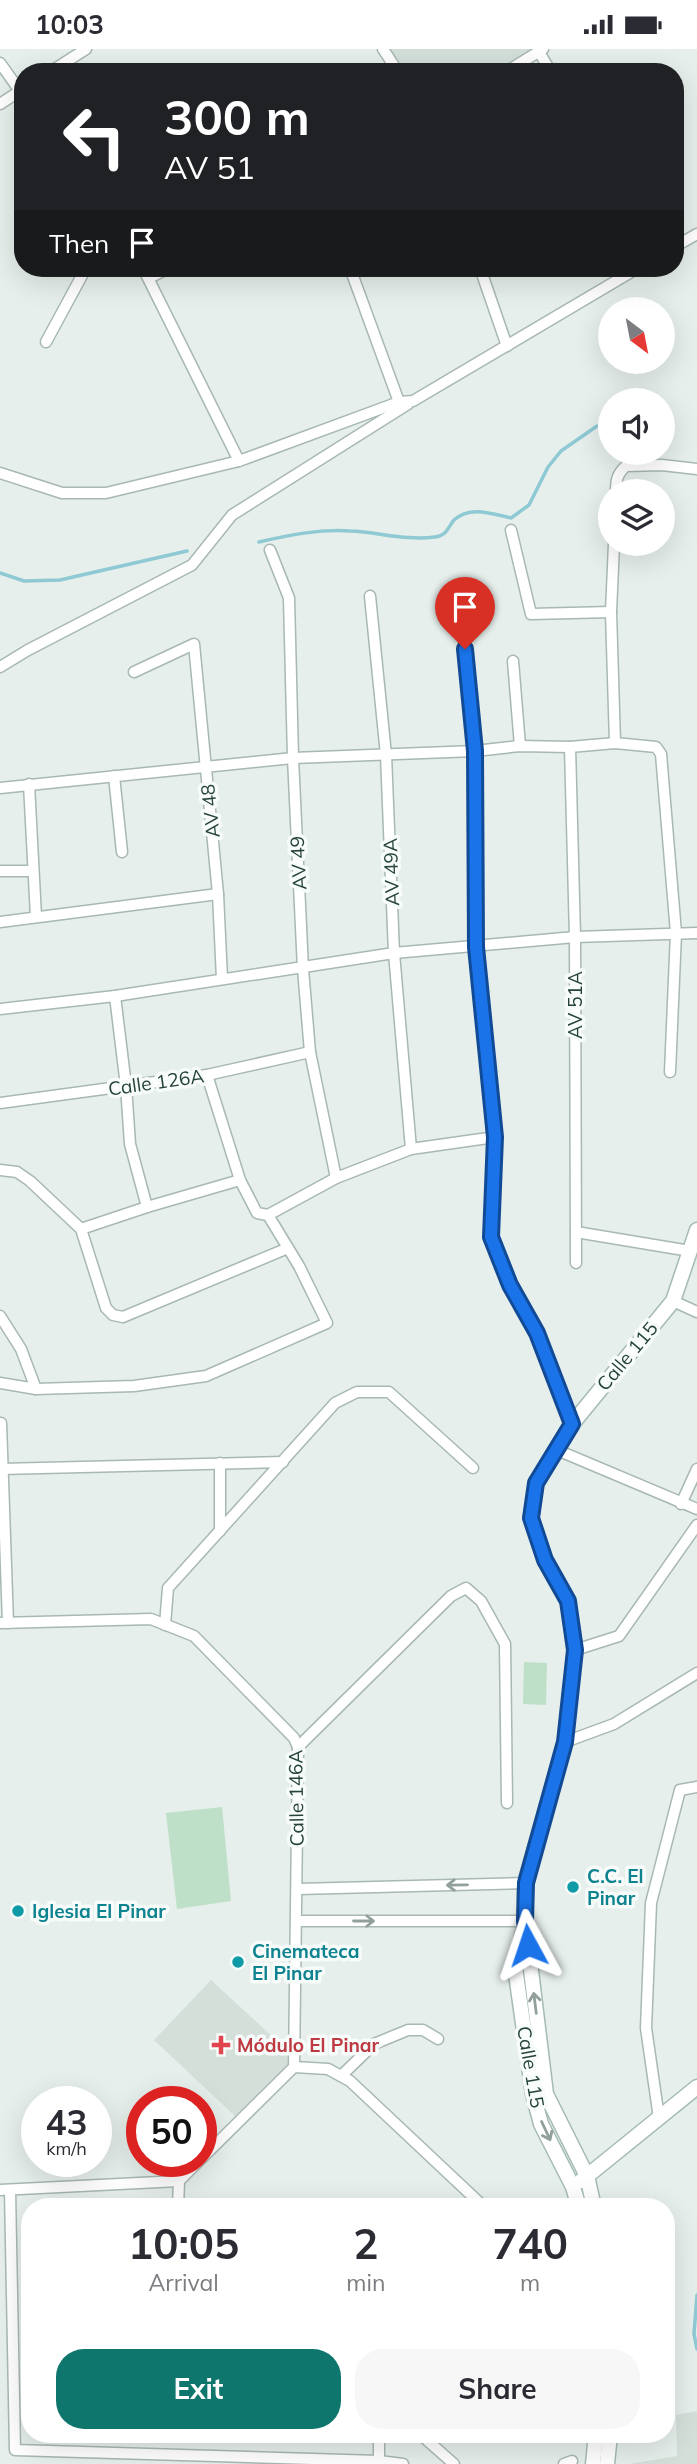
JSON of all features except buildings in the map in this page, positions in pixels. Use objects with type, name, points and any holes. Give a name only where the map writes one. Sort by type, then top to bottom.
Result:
[{"type":"main road","name":"Calle 115","points":[[592,2198],[587,2176],[547,2094],[525,1921],[526,1883],[565,1742],[575,1650],[568,1601],[545,1560],[531,1518],[536,1483],[572,1424],[673,1301],[697,1230]]},
{"type":"main road","name":"Calle 115","points":[[525,1921],[515,1967],[533,2094],[541,2124],[576,2198]]},
{"type":"main road","points":[[573,2187],[697,2087]]},
{"type":"main road","points":[[593,2464],[595,2443]]},
{"type":"main road","points":[[607,2464],[609,2443]]},
{"type":"street","points":[[64,63],[86,49]]},
{"type":"street","points":[[520,63],[541,50]]},
{"type":"street","points":[[0,63],[14,80]]},
{"type":"street","points":[[46,342],[81,277]]},
{"type":"street","points":[[353,277],[399,402]]},
{"type":"street","points":[[483,277],[507,346]]},
{"type":"street","points":[[0,667],[192,565],[232,515],[413,401],[623,277]]},
{"type":"street","points":[[149,278],[239,461]]},
{"type":"street","points":[[0,474],[62,493],[106,493],[239,461],[399,402],[413,401]]},
{"type":"street","points":[[616,479],[626,466],[662,465],[697,469]]},
{"type":"street","points":[[511,530],[531,614],[611,612]]},
{"type":"street","name":"AV 49","points":[[270,550],[289,598],[303,968],[310,1052],[336,1178]]},
{"type":"street","points":[[613,556],[611,612],[615,743]]},
{"type":"street","name":"AV 49A","points":[[370,596],[386,755],[394,953],[411,1149]]},
{"type":"street","points":[[460,599],[475,751],[476,947],[495,1137],[491,1237],[510,1285],[537,1333],[572,1424]]},
{"type":"street","name":"AV 48","points":[[134,672],[194,644],[218,894],[222,979]]},
{"type":"street","points":[[513,661],[520,746]]},
{"type":"street","points":[[0,787],[293,758],[615,743],[656,747],[661,754],[676,933],[670,1072]]},
{"type":"street","name":"AV 51A","points":[[570,747],[575,937],[576,1263]]},
{"type":"street","points":[[114,776],[122,852]]},
{"type":"street","points":[[29,784],[36,917]]},
{"type":"street","points":[[0,871],[33,871]]},
{"type":"street","points":[[0,922],[218,894]]},
{"type":"street","points":[[0,1009],[115,996],[394,953],[575,937],[697,933]]},
{"type":"street","points":[[115,996],[130,1144],[147,1207]]},
{"type":"street","name":"Calle 126A","points":[[0,1104],[207,1075],[310,1052]]},
{"type":"street","points":[[207,1075],[240,1180],[257,1213],[268,1215],[336,1178],[411,1149],[495,1137]]},
{"type":"street","points":[[0,1170],[17,1172],[30,1181],[81,1229],[106,1308],[113,1315],[123,1317],[288,1248]]},
{"type":"street","points":[[81,1229],[240,1180]]},
{"type":"street","points":[[0,1383],[36,1389],[134,1386],[206,1376],[327,1323],[268,1215]]},
{"type":"street","points":[[576,1233],[690,1251]]},
{"type":"street","points":[[673,1301],[697,1312]]},
{"type":"street","points":[[0,1316],[21,1349],[36,1389]]},
{"type":"street","points":[[165,1625],[168,1588],[335,1403],[357,1392],[389,1392],[473,1468]]},
{"type":"street","points":[[1,1423],[4,1623]]},
{"type":"street","points":[[557,1450],[697,1509]]},
{"type":"street","points":[[1,1469],[283,1462]]},
{"type":"street","points":[[220,1463],[220,1531]]},
{"type":"street","points":[[681,1504],[697,1469]]},
{"type":"street","points":[[575,1650],[619,1636],[697,1525]]},
{"type":"street","points":[[298,1747],[451,1596],[466,1588],[481,1601],[505,1644],[507,1803]]},
{"type":"street","name":"Calle 146A","points":[[4,1623],[151,1619],[194,1636],[294,1738],[298,1747],[294,2067]]},
{"type":"street","points":[[565,1742],[614,1724],[697,1673]]},
{"type":"street","points":[[659,2118],[646,2028],[651,1903],[680,1790],[697,1787]]},
{"type":"street","points":[[298,1889],[526,1883]]},
{"type":"street","points":[[296,1921],[525,1921]]},
{"type":"street","points":[[341,2075],[374,2045],[408,2030],[423,2030],[438,2039]]},
{"type":"street","points":[[217,2143],[294,2067],[328,2069],[350,2081],[474,2198]]},
{"type":"street","points":[[183,2177],[179,2181],[5,2190],[15,2450],[379,2461],[403,2464]]},
{"type":"street","points":[[178,2198],[179,2181]]},
{"type":"street","points":[[379,2443],[379,2461]]},
{"type":"street","points":[[430,2443],[454,2464]]},
{"type":"shaded area","points":[[383,49],[543,49],[520,63],[392,63]]},
{"type":"shaded area","name":"Módulo El Pinar","points":[[211,1980],[287,2050],[288,2065],[236,2117],[217,2099],[217,2086],[203,2086],[154,2040]]},
{"type":"shaded area","points":[[697,2411],[697,2464],[629,2464],[677,2456],[676,2415]]},
{"type":"green space","points":[[524,1662],[547,1663],[546,1705],[523,1704]]},
{"type":"green space","points":[[222,1807],[231,1901],[177,1909],[166,1813]]},
{"type":"waterway","points":[[259,542],[327,531],[413,538],[435,537],[445,533],[454,520],[467,513],[482,512],[511,518],[529,505],[548,467],[561,451],[597,426]]},
{"type":"waterway","points":[[0,573],[24,581],[60,580],[187,551]]},
{"type":"waterway","points":[[697,2295],[694,2334],[697,2349]]},
{"type":"place","name":"C.C. El Pinar","points":[[573,1887]]},
{"type":"place","name":"Iglesia El Pinar","points":[[18,1911]]},
{"type":"place","name":"Cinemateca El Pinar","points":[[238,1962]]},
{"type":"place","name":"Módulo El Pinar","points":[[221,2045]]},
{"type":"route","points":[[465,649],[475,751],[476,947],[495,1137],[491,1237],[510,1285],[537,1333],[572,1424],[536,1483],[531,1518],[545,1560],[568,1601],[575,1650],[565,1742],[526,1883],[525,1921],[528,1945]]}]
